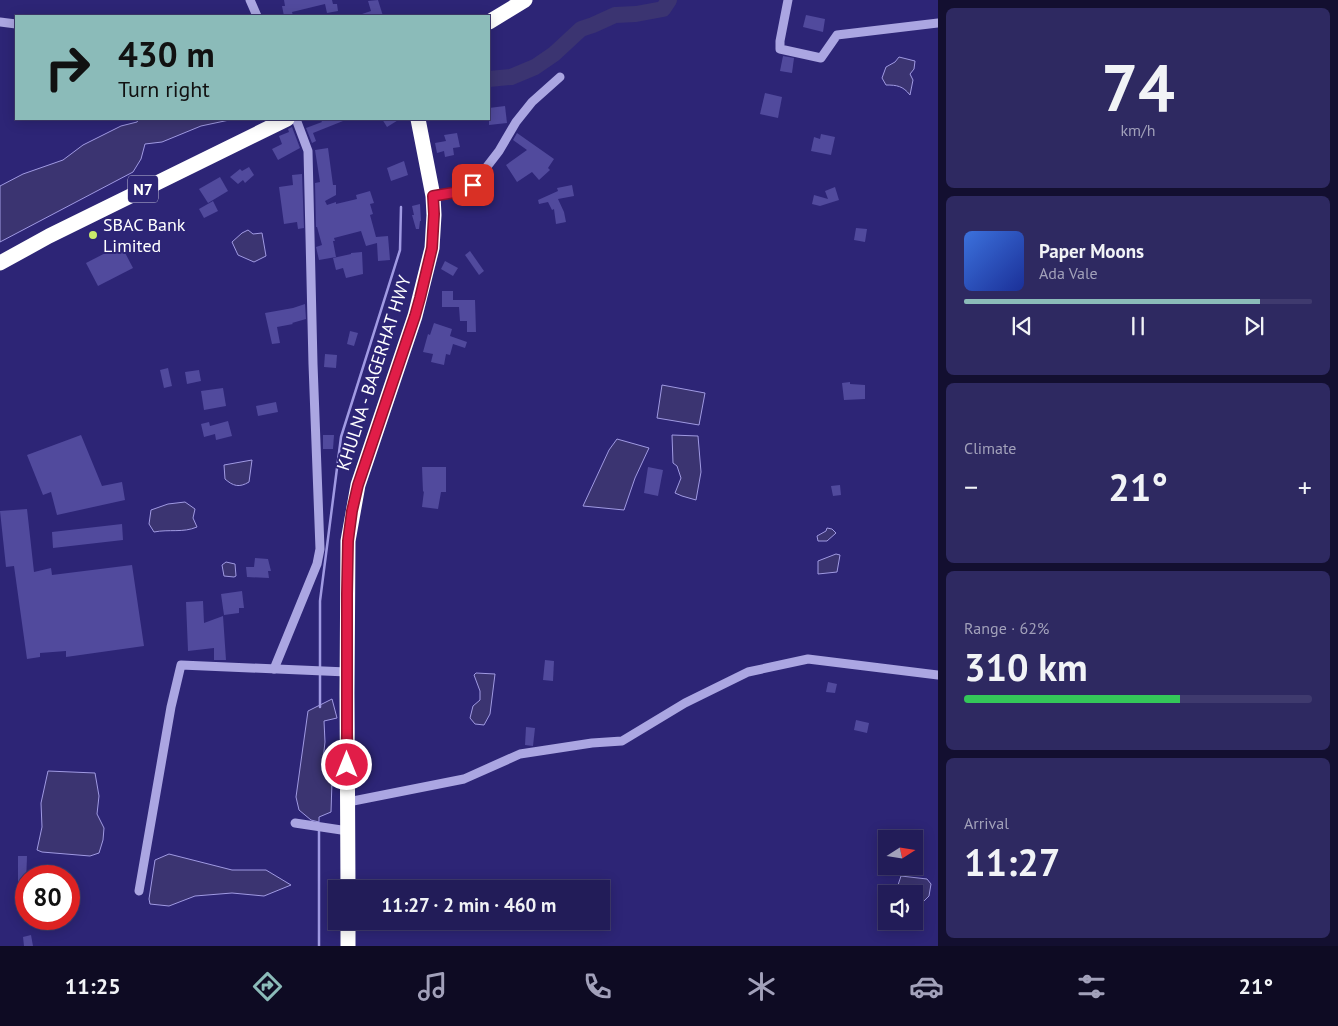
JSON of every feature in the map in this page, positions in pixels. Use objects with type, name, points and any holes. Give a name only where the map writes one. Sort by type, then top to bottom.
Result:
[{"type":"highway","points":[[490,21],[525,0]]},
{"type":"highway","points":[[490,15],[500,10],[506,10]]},
{"type":"highway","name":"N7","points":[[0,263],[48,236],[285,120]]},
{"type":"highway","name":"KHULNA - BAGERHAT HWY","points":[[348,880],[348,541],[358,485],[415,316],[432,248],[433,196],[418,120]]},
{"type":"highway","points":[[348,930],[348,946]]},
{"type":"street","points":[[250,0],[257,15]]},
{"type":"street","points":[[788,0],[780,49],[821,58],[837,35],[938,23]]},
{"type":"street","points":[[0,22],[15,24]]},
{"type":"street","points":[[433,196],[469,190],[499,151],[516,122],[532,102],[560,77]]},
{"type":"street","points":[[274,669],[317,564],[320,549],[308,152],[296,120]]},
{"type":"street","points":[[348,802],[464,779],[520,754],[592,743],[622,741],[685,703],[748,672],[808,659],[938,675]]},
{"type":"street","points":[[139,891],[171,707],[181,665],[347,672]]},
{"type":"street","points":[[295,823],[348,831]]},
{"type":"shaded area","points":[[899,57],[915,61],[914,69],[910,74],[913,80],[910,95],[900,87],[886,85],[882,78],[886,67],[895,62]]},
{"type":"shaded area","points":[[138,120],[229,120],[201,126],[162,142],[145,144],[141,159],[133,172],[0,242],[0,186],[23,174],[63,160],[83,145],[121,126]]},
{"type":"shaded area","points":[[248,230],[253,234],[262,233],[266,256],[254,262],[238,255],[232,242]]},
{"type":"shaded area","points":[[662,385],[705,393],[699,425],[657,418]]},
{"type":"shaded area","points":[[672,435],[698,436],[701,472],[696,500],[675,493],[681,478],[677,466],[673,463]]},
{"type":"shaded area","points":[[617,439],[649,448],[635,478],[624,510],[583,506],[609,450]]},
{"type":"shaded area","points":[[252,460],[249,482],[236,485],[225,479],[224,465]]},
{"type":"shaded area","points":[[185,502],[195,509],[193,518],[197,527],[186,530],[154,532],[149,524],[151,510],[168,504]]},
{"type":"shaded area","points":[[827,528],[832,529],[836,533],[827,541],[818,541],[817,536],[826,531]]},
{"type":"shaded area","points":[[836,554],[840,555],[837,572],[818,574],[818,561]]},
{"type":"shaded area","points":[[226,562],[235,564],[236,576],[224,576],[222,565]]},
{"type":"shaded area","points":[[476,673],[495,674],[490,714],[484,725],[475,724],[470,718],[473,706],[480,700],[480,691],[474,675]]},
{"type":"shaded area","points":[[332,699],[337,718],[324,721],[325,742],[323,760],[332,781],[331,812],[319,817],[319,822],[311,820],[299,810],[296,797],[308,711]]},
{"type":"shaded area","points":[[48,771],[95,773],[99,796],[97,814],[104,828],[99,853],[90,856],[37,850],[42,827],[41,803]]},
{"type":"shaded area","points":[[169,854],[232,870],[266,870],[291,885],[264,896],[232,893],[195,896],[169,906],[150,904],[149,899],[155,860]]},
{"type":"shaded area","points":[[901,876],[927,879],[931,884],[929,896],[923,901],[923,885],[898,885]]},
{"type":"building","points":[[284,0],[332,0],[333,4],[337,4],[338,11],[327,13],[325,4],[292,12],[293,15],[284,15],[282,6],[285,6]]},
{"type":"building","points":[[378,0],[383,15],[362,15],[371,11],[368,1]]},
{"type":"building","points":[[806,15],[825,19],[823,32],[803,27]]},
{"type":"building","points":[[783,56],[794,58],[792,73],[780,71]]},
{"type":"building","points":[[765,93],[782,97],[778,118],[760,114]]},
{"type":"building","points":[[505,106],[507,123],[489,125],[490,108]]},
{"type":"building","points":[[321,120],[346,120],[313,133],[316,141],[312,143],[306,128],[322,122]]},
{"type":"building","points":[[383,120],[398,120],[387,127]]},
{"type":"building","points":[[292,127],[300,148],[278,160],[272,149],[282,144],[279,136],[289,132],[288,129]]},
{"type":"building","points":[[457,133],[460,147],[453,148],[454,155],[445,157],[444,151],[437,153],[435,143],[446,141],[444,135]]},
{"type":"building","points":[[517,133],[554,159],[548,168],[550,170],[539,180],[532,172],[517,182],[506,165],[527,150],[513,140]]},
{"type":"building","points":[[821,134],[835,137],[831,155],[811,151],[814,137],[820,139]]},
{"type":"building","points":[[328,148],[333,185],[336,185],[336,195],[325,201],[327,205],[357,199],[356,195],[370,191],[374,203],[370,204],[373,214],[370,215],[376,237],[388,236],[390,260],[378,261],[377,243],[366,246],[361,231],[334,238],[336,257],[319,260],[316,247],[322,245],[316,227],[315,183],[320,182],[315,150]]},
{"type":"building","points":[[404,161],[408,175],[391,181],[387,168]]},
{"type":"building","points":[[249,167],[254,175],[245,183],[243,180],[238,184],[230,177],[240,169],[242,171]]},
{"type":"building","points":[[302,174],[304,228],[298,229],[297,222],[284,224],[279,187],[293,185],[292,175]]},
{"type":"building","points":[[220,177],[228,191],[208,203],[199,189]]},
{"type":"building","points":[[572,185],[574,196],[558,199],[566,222],[556,224],[554,209],[552,210],[548,202],[539,204],[538,200],[558,191],[557,188]]},
{"type":"building","points":[[835,187],[839,200],[820,206],[812,204],[814,195],[828,199],[825,191]]},
{"type":"building","points":[[213,201],[218,211],[204,218],[199,209]]},
{"type":"building","points":[[420,204],[421,221],[419,229],[416,229],[412,215],[414,215],[412,206]]},
{"type":"building","points":[[856,228],[867,229],[865,242],[854,240]]},
{"type":"building","points":[[121,245],[133,268],[98,286],[86,263]]},
{"type":"building","points":[[470,251],[484,271],[479,275],[465,255]]},
{"type":"building","points":[[362,252],[363,274],[346,278],[343,268],[336,270],[333,258]]},
{"type":"building","points":[[445,261],[458,268],[453,276],[441,269]]},
{"type":"building","points":[[442,291],[453,291],[453,300],[475,300],[476,332],[467,332],[467,321],[460,321],[459,307],[442,307]]},
{"type":"building","points":[[305,304],[306,319],[277,327],[280,343],[272,344],[265,313]]},
{"type":"building","points":[[434,323],[452,329],[450,336],[467,342],[465,348],[453,344],[450,355],[446,354],[444,365],[431,362],[433,354],[423,352],[428,334],[430,335]]},
{"type":"building","points":[[350,331],[358,333],[354,346],[347,344]]},
{"type":"building","points":[[325,354],[337,355],[336,368],[324,367]]},
{"type":"building","points":[[168,368],[172,386],[164,388],[160,370]]},
{"type":"building","points":[[199,370],[201,381],[187,384],[185,372]]},
{"type":"building","points":[[850,382],[850,384],[865,385],[865,399],[844,400],[842,383]]},
{"type":"building","points":[[223,388],[226,406],[204,410],[201,391]]},
{"type":"building","points":[[276,402],[278,412],[258,416],[256,406]]},
{"type":"building","points":[[228,421],[232,436],[216,440],[215,434],[204,437],[201,424],[209,422],[210,426]]},
{"type":"building","points":[[81,435],[102,486],[122,482],[125,500],[57,515],[51,492],[43,495],[27,455]]},
{"type":"building","points":[[323,435],[334,435],[333,449],[323,449]]},
{"type":"building","points":[[422,467],[446,467],[446,492],[441,492],[438,509],[422,507],[424,491]]},
{"type":"building","points":[[648,467],[663,470],[658,496],[644,493]]},
{"type":"building","points":[[840,485],[841,495],[833,496],[831,486]]},
{"type":"building","points":[[27,509],[34,572],[51,568],[52,575],[132,565],[144,646],[66,657],[66,651],[40,653],[40,657],[27,659],[14,566],[6,567],[0,511]]},
{"type":"building","points":[[122,524],[123,540],[53,548],[52,532]]},
{"type":"building","points":[[255,558],[268,559],[271,571],[268,571],[269,578],[247,577],[246,567],[254,567]]},
{"type":"building","points":[[242,591],[244,608],[239,608],[239,613],[224,615],[221,594]]},
{"type":"building","points":[[203,601],[204,623],[223,616],[226,660],[214,660],[214,648],[188,651],[186,602]]},
{"type":"building","points":[[545,660],[554,661],[553,681],[543,680]]},
{"type":"building","points":[[828,682],[837,684],[835,693],[826,692]]},
{"type":"building","points":[[856,720],[869,723],[867,733],[854,730]]},
{"type":"building","points":[[526,727],[535,728],[533,746],[525,745]]},
{"type":"building","points":[[18,856],[27,856],[27,865],[18,865]]},
{"type":"building","points":[[31,935],[33,946],[24,946],[23,937]]},
{"type":"waterway","points":[[490,79],[511,77],[535,67],[554,54],[581,29],[615,15],[636,14],[663,9],[669,0]]},
{"type":"waterway","points":[[320,707],[320,601],[341,437],[400,250],[401,207]]},
{"type":"waterway","points":[[319,830],[319,946]]},
{"type":"place","name":"SBAC Bank Limited","points":[[93,235]]},
{"type":"route","points":[[347,765],[348,541],[352,511],[358,485],[415,316],[432,248],[434,230],[433,196],[462,192],[469,190],[473,185]]}]
